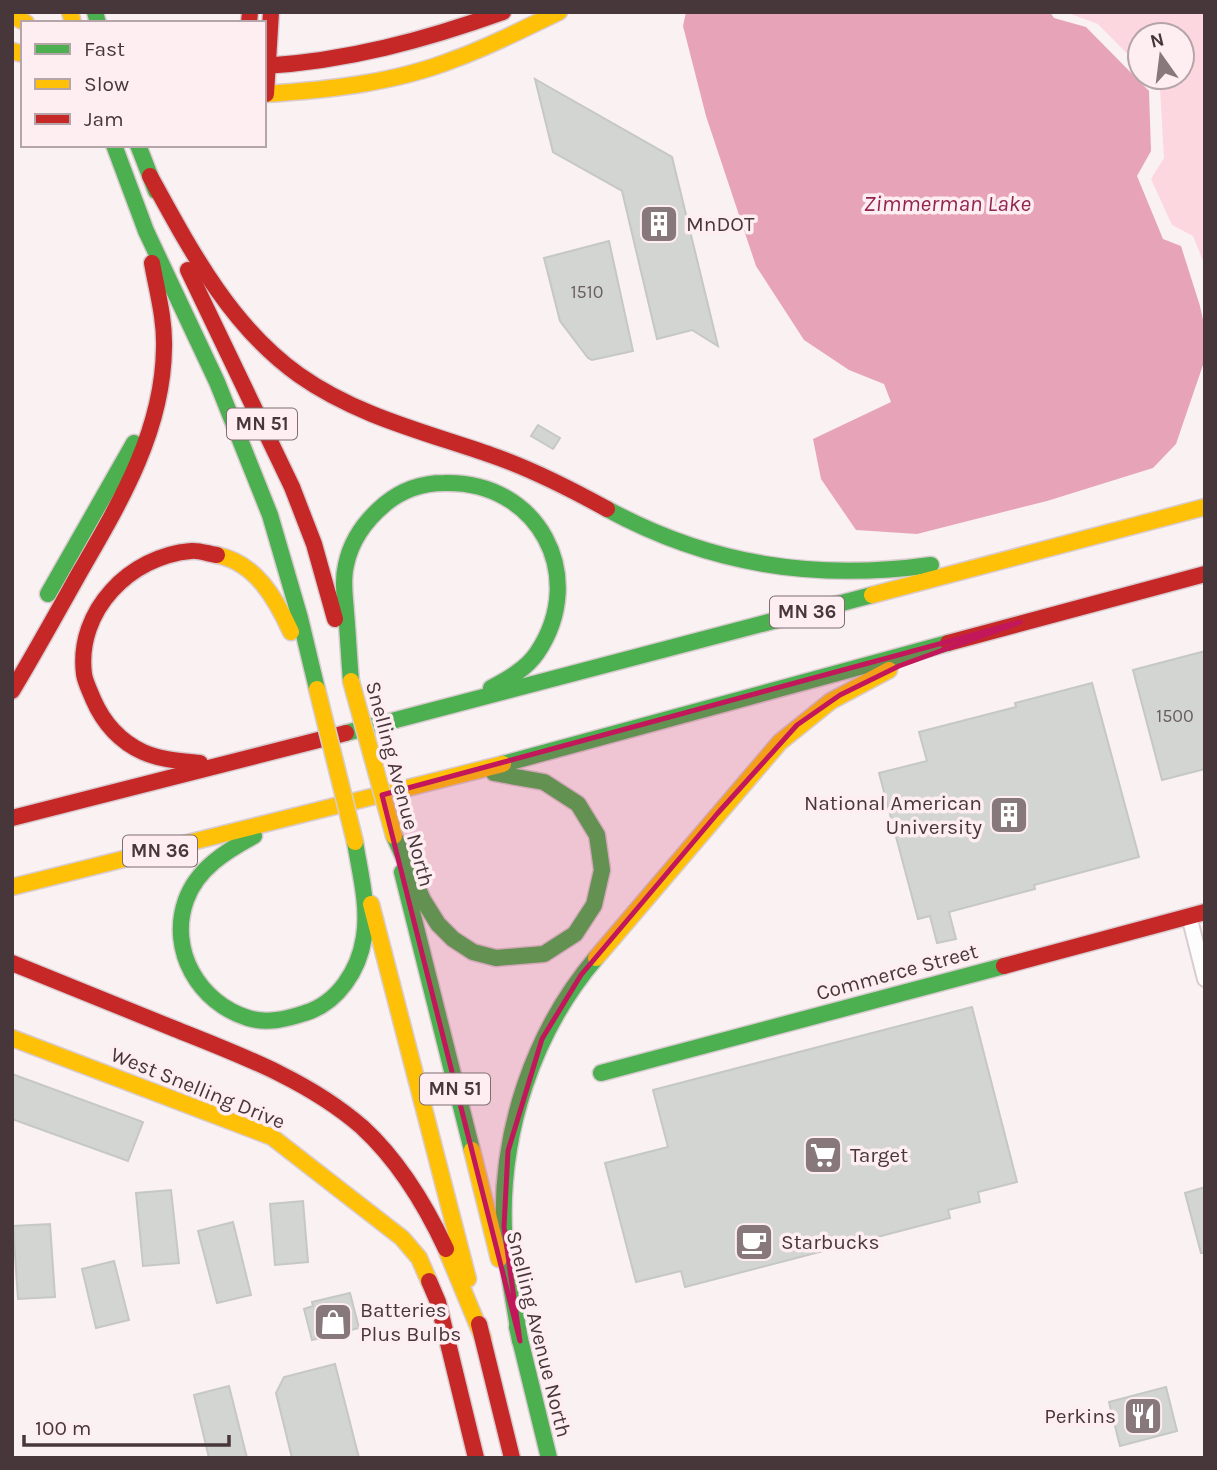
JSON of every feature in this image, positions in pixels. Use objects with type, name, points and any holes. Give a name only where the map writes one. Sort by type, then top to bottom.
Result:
[{"type":"main road","points":[[271,12],[266,66],[318,62],[379,51],[453,31],[503,12]]},
{"type":"main road","points":[[266,94],[325,90],[402,75],[453,60],[559,12]]},
{"type":"main road","name":"MN 51","points":[[115,147],[146,231],[218,382],[265,503],[300,618],[512,1458]]},
{"type":"main road","name":"Snelling Avenue North","points":[[139,147],[189,272],[300,506],[314,544],[394,836],[451,1075],[549,1458]]},
{"type":"main road","points":[[150,176],[199,265],[228,305],[269,350],[305,379],[346,405],[527,468],[568,486],[634,523],[699,549],[785,568],[848,573],[885,571],[978,557],[1171,515]]},
{"type":"main road","points":[[12,691],[130,486],[149,439],[159,400],[164,343],[146,231]]},
{"type":"main road","points":[[39,611],[159,400]]},
{"type":"main road","points":[[351,681],[343,576],[354,541],[365,524],[383,505],[406,490],[442,482],[463,481],[481,485],[516,502],[540,527],[556,562],[558,600],[548,635],[525,666],[492,688],[443,709]]},
{"type":"main road","name":"MN 36","points":[[12,818],[443,709],[1205,507]]},
{"type":"main road","points":[[218,764],[167,761],[150,755],[120,737],[106,723],[95,705],[86,682],[83,663],[85,643],[96,608],[119,580],[144,564],[177,552],[204,552],[236,561],[264,583],[277,601],[317,689]]},
{"type":"main road","name":"MN 36","points":[[12,887],[469,773],[1205,574]]},
{"type":"main road","points":[[520,1341],[504,1227],[508,1151],[523,1088],[533,1060],[566,997],[581,975],[780,742],[806,718],[870,678],[1020,622]]},
{"type":"main road","points":[[394,836],[435,921],[462,946],[478,954],[514,960],[543,955],[572,937],[596,902],[601,886],[600,845],[588,817],[577,802],[563,791],[532,777],[469,773]]},
{"type":"main road","points":[[308,814],[225,852],[205,869],[188,892],[180,916],[179,929],[184,957],[194,980],[224,1008],[257,1020],[283,1021],[321,1007],[345,985],[354,970],[364,937],[365,918],[355,842]]},
{"type":"main road","name":"Commerce Street","points":[[601,1073],[1197,914]]},
{"type":"main road","points":[[12,963],[284,1074],[338,1107],[365,1130],[410,1183],[442,1241],[483,1338]]},
{"type":"main road","name":"West Snelling Drive","points":[[12,1038],[272,1137],[402,1238],[419,1258],[438,1302],[476,1458]]},
{"type":"street","points":[[1197,914],[1205,979]]},
{"type":"highlighted area","points":[[1020,622],[899,666],[840,695],[797,725],[717,814],[581,975],[542,1039],[508,1151],[504,1227],[520,1341],[382,795]]},
{"type":"shaded area","points":[[1065,12],[1205,12],[1205,266],[1193,236],[1172,225],[1151,179],[1164,158],[1160,91],[1196,91],[1196,21],[1126,21],[1126,53],[1098,24]]},
{"type":"water","name":"Zimmerman Lake","points":[[686,12],[1050,12],[1054,18],[1086,27],[1126,68],[1126,91],[1149,91],[1151,151],[1137,176],[1163,239],[1181,246],[1205,329],[1205,359],[1176,444],[1153,468],[1047,501],[917,534],[856,530],[821,479],[813,439],[891,402],[884,384],[849,370],[804,340],[756,266],[706,116],[683,26]]},
{"type":"building","name":"MnDOT","points":[[535,79],[672,157],[718,346],[692,330],[657,339],[622,191],[553,152]]},
{"type":"building","points":[[609,241],[633,351],[592,360],[560,321],[544,258]]},
{"type":"building","points":[[538,425],[560,438],[553,449],[531,436]]},
{"type":"building","points":[[1205,651],[1205,769],[1162,780],[1133,670]]},
{"type":"building","name":"National American University","points":[[1092,683],[1139,857],[1034,885],[1035,889],[949,912],[956,939],[937,943],[930,916],[918,919],[879,773],[927,761],[919,732],[1016,707],[1015,703]]},
{"type":"building","name":"Target","points":[[972,1007],[1017,1182],[978,1192],[980,1202],[948,1210],[950,1218],[685,1287],[681,1271],[636,1282],[605,1163],[668,1147],[653,1090]]},
{"type":"building","points":[[12,1074],[143,1122],[128,1161],[12,1119]]},
{"type":"building","points":[[1205,1187],[1205,1253],[1201,1253],[1185,1193]]},
{"type":"building","points":[[171,1190],[179,1263],[143,1266],[136,1193]]},
{"type":"building","points":[[303,1201],[308,1262],[275,1265],[270,1204]]},
{"type":"building","points":[[233,1222],[251,1295],[217,1303],[198,1231]]},
{"type":"building","points":[[50,1224],[55,1297],[18,1299],[13,1226]]},
{"type":"building","points":[[114,1261],[129,1320],[96,1328],[82,1269]]},
{"type":"building","points":[[350,1293],[359,1328],[312,1340],[304,1309],[313,1306],[312,1302]]},
{"type":"building","points":[[335,1364],[359,1458],[292,1458],[276,1393],[284,1377]]},
{"type":"building","points":[[229,1386],[247,1458],[209,1458],[194,1395]]},
{"type":"building","name":"Perkins","points":[[1166,1387],[1177,1431],[1120,1446],[1109,1402]]},
{"type":"traffic: fast","points":[[95,12],[97,21]]},
{"type":"traffic: fast","points":[[115,147],[146,231],[217,382],[270,515],[300,618],[317,689]]},
{"type":"traffic: fast","points":[[139,147],[156,191]]},
{"type":"traffic: fast","points":[[48,594],[134,443]]},
{"type":"traffic: fast","points":[[351,681],[344,583],[352,547],[366,523],[392,499],[413,488],[444,483],[477,486],[505,497],[528,515],[545,538],[555,565],[558,594],[552,623],[537,653],[522,669],[491,688]]},
{"type":"traffic: fast","points":[[607,509],[685,544],[764,564],[846,571],[931,565]]},
{"type":"traffic: fast","points":[[346,733],[872,595]]},
{"type":"traffic: fast","points":[[503,764],[948,643]]},
{"type":"traffic: fast","points":[[394,836],[423,900],[438,924],[453,939],[473,952],[496,958],[544,954],[575,934],[594,905],[602,870],[597,835],[578,804],[544,782],[494,773]]},
{"type":"traffic: fast","points":[[254,836],[223,855],[197,879],[186,900],[181,919],[181,937],[192,972],[202,987],[231,1011],[262,1021],[284,1019],[317,1008],[337,993],[352,973],[361,949],[365,925],[363,890],[355,842]]},
{"type":"traffic: fast","points":[[402,872],[472,1150]]},
{"type":"traffic: fast","points":[[520,1341],[504,1230],[504,1193],[515,1121],[525,1085],[554,1018],[596,958]]},
{"type":"traffic: fast","points":[[601,1073],[1004,966]]},
{"type":"traffic: fast","points":[[517,1327],[549,1458]]},
{"type":"traffic: slow","points":[[70,12],[72,21]]},
{"type":"traffic: slow","points":[[266,94],[337,87],[409,74],[495,43],[559,12]]},
{"type":"traffic: slow","points":[[12,15],[22,21]]},
{"type":"traffic: slow","points":[[12,51],[21,53]]},
{"type":"traffic: slow","points":[[872,595],[1205,507]]},
{"type":"traffic: slow","points":[[217,555],[231,559],[254,574],[279,607],[291,632]]},
{"type":"traffic: slow","points":[[596,958],[780,742],[831,701],[889,670]]},
{"type":"traffic: slow","points":[[351,681],[394,836]]},
{"type":"traffic: slow","points":[[317,689],[355,842]]},
{"type":"traffic: slow","points":[[12,887],[503,764]]},
{"type":"traffic: slow","points":[[371,904],[468,1279]]},
{"type":"traffic: slow","points":[[12,1038],[272,1137],[402,1238],[419,1258],[429,1281]]},
{"type":"traffic: slow","points":[[472,1150],[499,1259]]},
{"type":"traffic: slow","points":[[446,1249],[483,1338]]},
{"type":"traffic: jam","points":[[249,21],[250,12]]},
{"type":"traffic: jam","points":[[266,94],[271,12]]},
{"type":"traffic: jam","points":[[266,66],[385,48],[503,12]]},
{"type":"traffic: jam","points":[[150,176],[180,231],[232,310],[252,334],[299,375],[344,402],[392,422],[521,466],[607,509]]},
{"type":"traffic: jam","points":[[12,691],[111,518],[148,436],[162,378],[164,348],[162,316],[152,263]]},
{"type":"traffic: jam","points":[[188,270],[292,487],[314,544],[335,619]]},
{"type":"traffic: jam","points":[[200,763],[150,755],[134,748],[119,736],[97,707],[88,686],[84,674],[84,651],[89,629],[98,609],[128,576],[147,563],[169,555],[194,551],[217,555]]},
{"type":"traffic: jam","points":[[948,643],[1205,574]]},
{"type":"traffic: jam","points":[[12,818],[346,733]]},
{"type":"traffic: jam","points":[[1004,966],[1205,912]]},
{"type":"traffic: jam","points":[[12,963],[273,1070],[341,1110],[388,1154],[420,1200],[446,1249]]},
{"type":"traffic: jam","points":[[429,1281],[438,1302],[476,1458]]},
{"type":"traffic: jam","points":[[479,1324],[512,1458]]},
{"type":"place","name":"MnDOT","points":[[659,224]]},
{"type":"place","name":"National American University","points":[[1009,815]]},
{"type":"place","name":"Target","points":[[823,1155]]},
{"type":"place","name":"Starbucks","points":[[754,1242]]},
{"type":"place","name":"Batteries Plus Bulbs","points":[[333,1322]]},
{"type":"place","name":"Perkins","points":[[1143,1416]]}]
